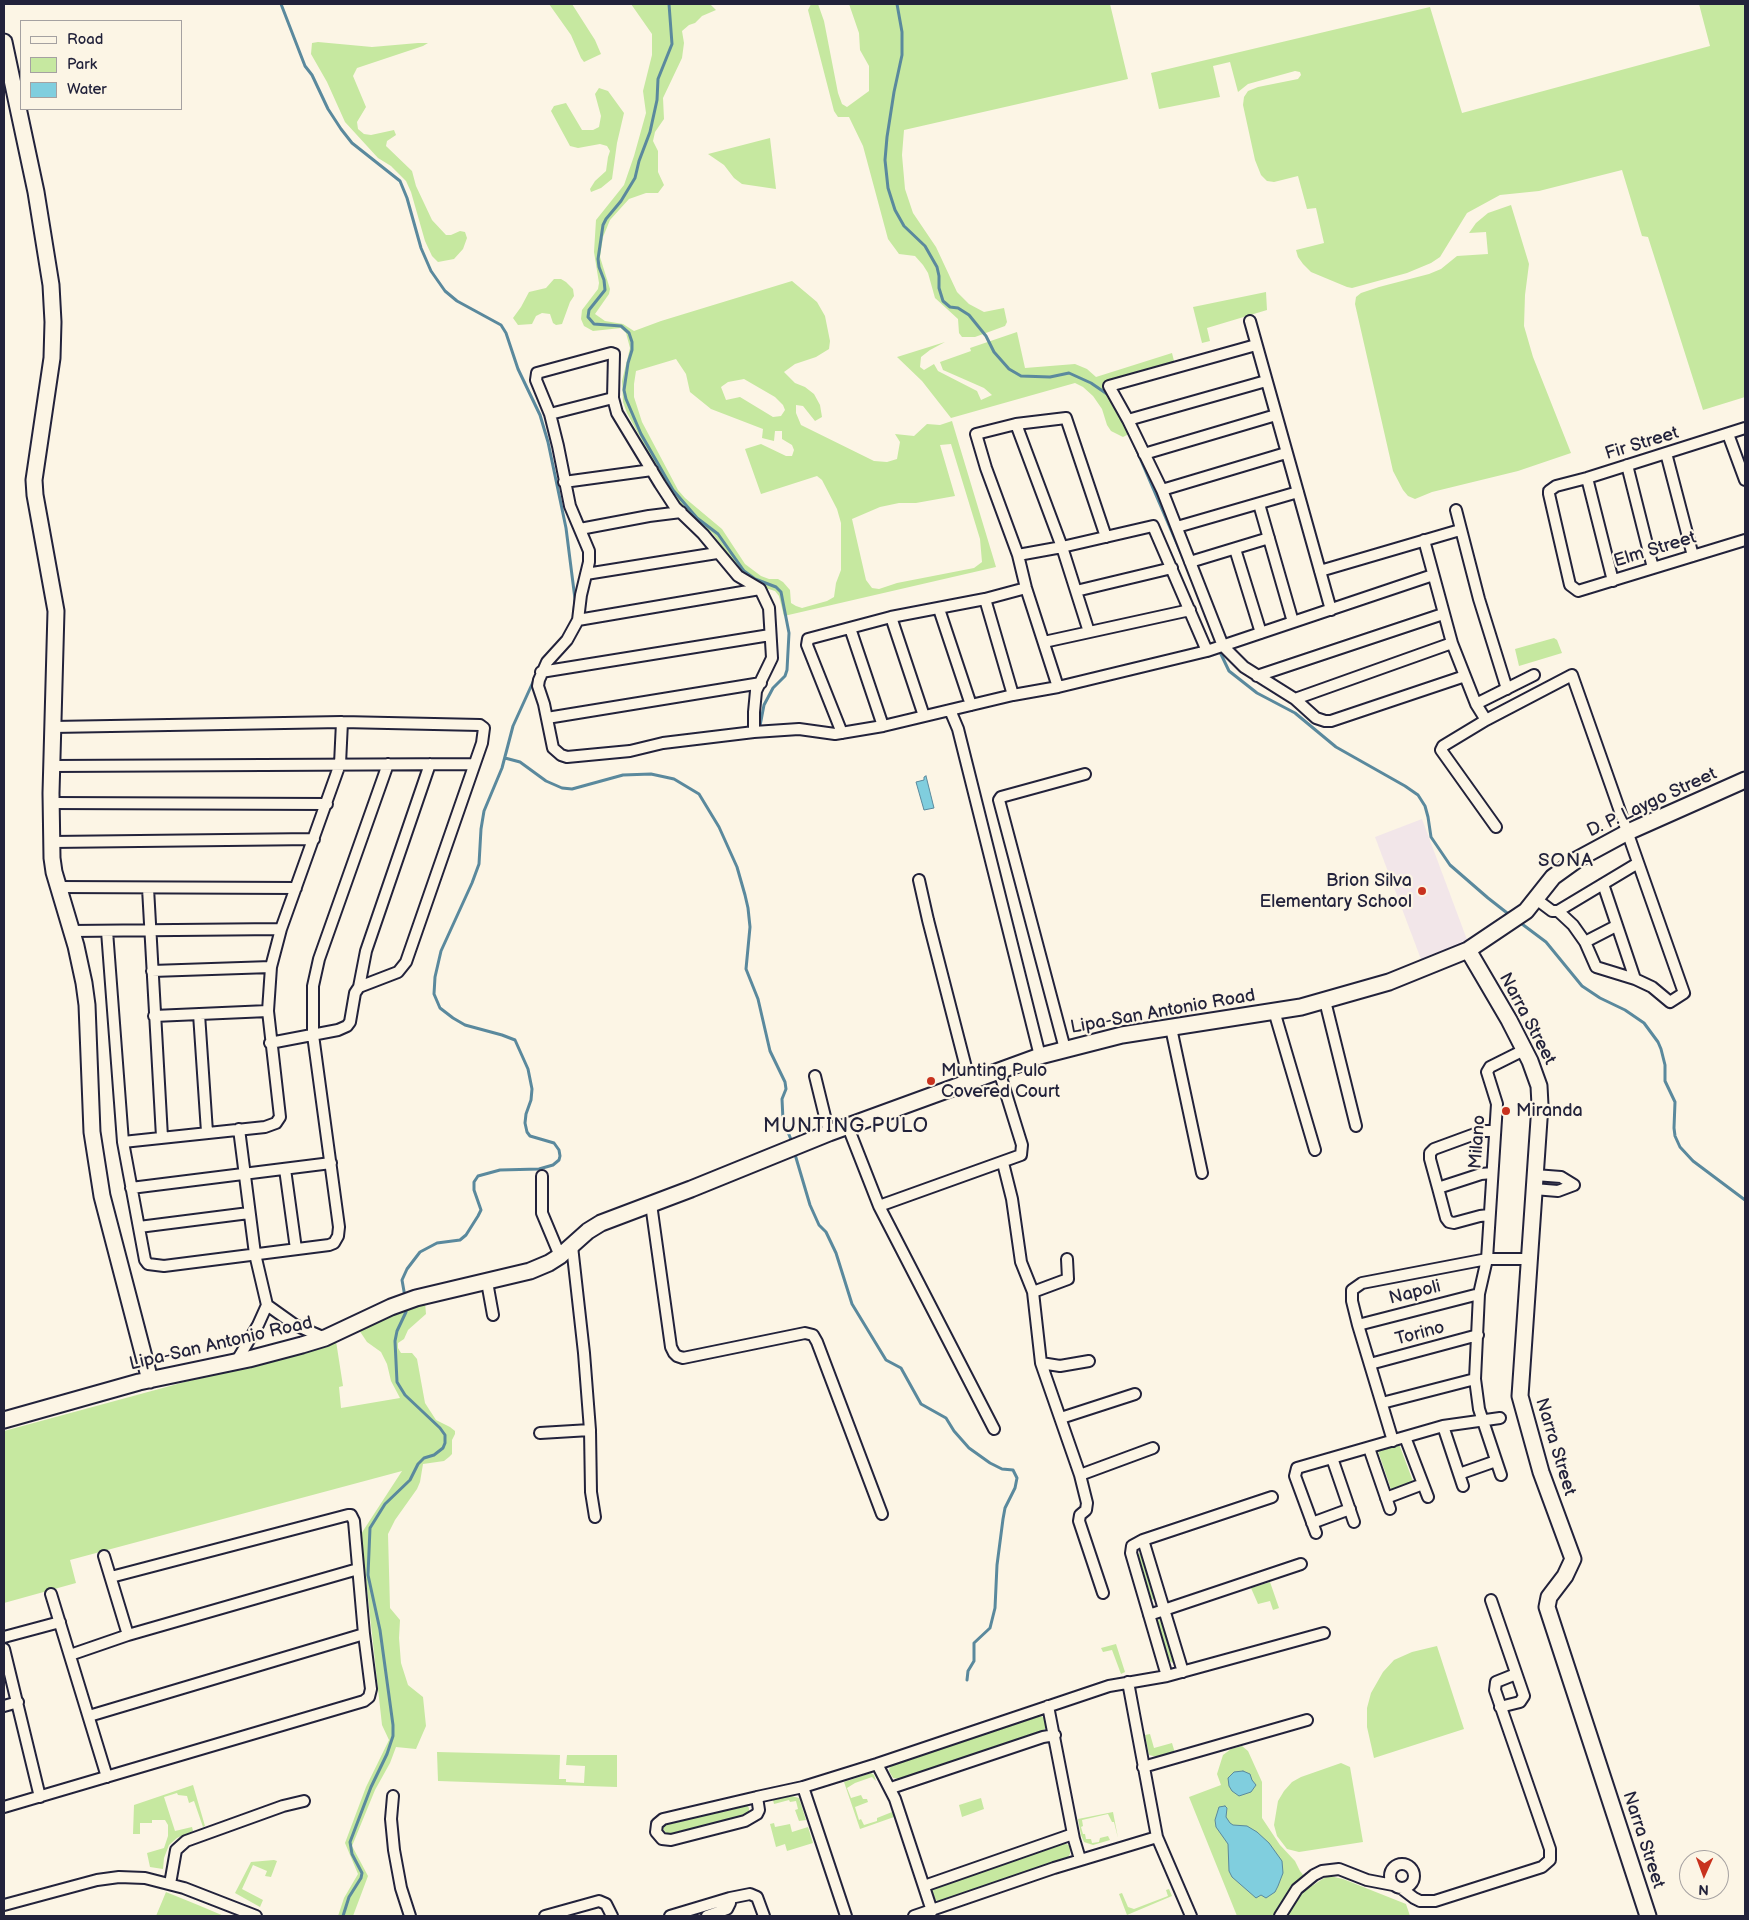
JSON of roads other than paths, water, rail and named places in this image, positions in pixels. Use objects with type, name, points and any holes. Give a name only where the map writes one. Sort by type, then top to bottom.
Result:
[{"type":"street","points":[[4,42],[36,192],[51,285],[54,322],[52,358],[34,480],[56,611],[51,803],[54,872],[82,974],[88,1005],[92,1132],[102,1196],[150,1380]]},
{"type":"street","points":[[1250,321],[1331,610]]},
{"type":"street","points":[[1215,648],[1190,562],[1177,527],[1162,490],[1109,386],[1256,344]]},
{"type":"street","points":[[754,732],[756,698],[772,658],[769,608],[760,590],[738,576],[717,553],[703,534],[670,499],[652,470],[617,413],[613,398],[614,354],[537,373],[536,380],[550,414],[572,512],[588,551],[589,562],[581,595],[578,620],[567,640],[547,662],[541,672],[538,686],[553,748],[561,755],[567,757],[630,751],[663,743],[754,732],[799,729],[835,734],[883,726],[1013,694],[1058,687],[1215,648],[1433,575]]},
{"type":"street","points":[[1128,420],[1266,381]]},
{"type":"street","points":[[550,414],[613,398]]},
{"type":"street","points":[[1144,454],[1276,415]]},
{"type":"street","points":[[1058,687],[1026,588],[1018,555],[975,435],[980,431],[1016,424],[1063,417],[1067,419],[1106,537]]},
{"type":"street","points":[[1016,424],[1062,548],[1089,632]]},
{"type":"street","name":"Fir Street","points":[[1575,590],[1570,585],[1562,555],[1549,499],[1549,491],[1556,486],[1745,428]]},
{"type":"street","points":[[1728,434],[1745,480]]},
{"type":"street","points":[[1162,490],[1286,453]]},
{"type":"street","points":[[1666,453],[1692,556]]},
{"type":"street","points":[[1627,465],[1653,568]]},
{"type":"street","points":[[564,482],[652,470]]},
{"type":"street","points":[[1587,478],[1613,581]]},
{"type":"street","points":[[1177,527],[1298,492]]},
{"type":"street","points":[[1259,504],[1293,622]]},
{"type":"street","points":[[1456,510],[1488,632],[1507,689]]},
{"type":"street","points":[[580,529],[681,512]]},
{"type":"street","points":[[1018,555],[1062,548],[1152,526],[1190,610],[1215,648],[1294,700],[1316,718],[1325,722],[1465,676]]},
{"type":"street","points":[[1320,571],[1460,530]]},
{"type":"street","points":[[1190,562],[1269,538]]},
{"type":"street","points":[[1424,540],[1452,643],[1476,704],[1486,720]]},
{"type":"street","name":"Elm Street","points":[[1575,590],[1582,591],[1745,540]]},
{"type":"street","points":[[1234,549],[1261,633]]},
{"type":"street","points":[[586,574],[717,553]]},
{"type":"street","points":[[1076,591],[1172,568]]},
{"type":"street","points":[[842,733],[807,642],[808,639],[891,617],[939,609],[1026,588]]},
{"type":"street","points":[[578,620],[760,590]]},
{"type":"street","points":[[985,599],[1013,694]]},
{"type":"street","points":[[939,609],[971,705]]},
{"type":"street","points":[[1044,642],[1190,610]]},
{"type":"street","points":[[1257,676],[1443,614]]},
{"type":"street","points":[[891,617],[924,716]]},
{"type":"street","points":[[850,628],[883,726]]},
{"type":"street","points":[[541,672],[770,635]]},
{"type":"street","points":[[1294,700],[1452,643]]},
{"type":"street","points":[[1476,704],[1534,675]]},
{"type":"street","points":[[1496,828],[1441,750],[1443,746],[1486,720],[1572,675],[1684,993],[1670,1002],[1652,987],[1635,979],[1596,967],[1585,942],[1573,925],[1558,911]]},
{"type":"street","points":[[547,718],[761,683]]},
{"type":"street","points":[[950,710],[958,729],[1040,1056]]},
{"type":"street","points":[[53,728],[342,722],[480,725],[484,728],[484,735],[406,962],[398,972],[359,987]]},
{"type":"street","points":[[123,1142],[265,1127],[276,1123],[280,1117],[270,1043],[268,1010],[270,967],[281,929],[340,764],[342,722]]},
{"type":"street","points":[[107,931],[123,1142],[145,1260],[148,1264],[156,1266],[334,1243],[338,1236],[339,1227],[313,1035],[313,986],[388,764]]},
{"type":"street","points":[[270,1043],[338,1030],[348,1026],[354,993],[359,987],[366,951],[430,764]]},
{"type":"street","points":[[52,766],[474,764]]},
{"type":"street","points":[[1064,1049],[999,800],[1001,797],[1085,774]]},
{"type":"street","name":"D. P. Laygo Street","points":[[1510,922],[1526,911],[1553,877],[1578,859],[1628,832],[1745,780]]},
{"type":"street","points":[[51,803],[327,804]]},
{"type":"street","points":[[52,842],[314,839]]},
{"type":"street","points":[[1536,899],[1552,911],[1558,911],[1638,863]]},
{"type":"street","points":[[919,880],[970,1083]]},
{"type":"street","points":[[1603,884],[1635,979]]},
{"type":"street","points":[[58,888],[296,888]]},
{"type":"street","points":[[148,888],[162,1137]]},
{"type":"street","name":"Lipa-San Antonio Road","points":[[4,1420],[150,1380],[236,1362],[325,1338],[416,1298],[530,1271],[560,1256],[594,1226],[828,1133],[1040,1056],[1122,1035],[1325,1001],[1389,982],[1468,950],[1510,922]]},
{"type":"street","points":[[1585,942],[1616,926]]},
{"type":"street","points":[[71,931],[281,929]]},
{"type":"street","name":"Narra Street","points":[[1468,950],[1509,1020],[1524,1050],[1536,1075],[1540,1096],[1520,1396],[1541,1472],[1573,1559],[1565,1576],[1549,1597],[1547,1607],[1648,1916]]},
{"type":"street","points":[[152,971],[270,967]]},
{"type":"street","points":[[1325,1001],[1356,1126]]},
{"type":"street","points":[[154,1016],[268,1010]]},
{"type":"street","points":[[1274,1011],[1315,1150]]},
{"type":"street","points":[[199,1014],[207,1132]]},
{"type":"street","points":[[1171,1028],[1202,1173]]},
{"type":"street","name":"Milano","points":[[1501,1475],[1479,1409],[1475,1379],[1479,1294],[1487,1260],[1496,1104],[1488,1070],[1524,1050]]},
{"type":"street","points":[[879,1206],[1021,1155],[1022,1145],[999,1071]]},
{"type":"street","points":[[815,1076],[828,1133]]},
{"type":"street","points":[[848,1127],[879,1206],[994,1429]]},
{"type":"street","points":[[236,1362],[258,1325],[267,1305],[255,1254],[238,1129]]},
{"type":"street","points":[[1489,1215],[1482,1215],[1454,1223],[1449,1222],[1446,1218],[1430,1153],[1434,1149],[1483,1131],[1494,1131]]},
{"type":"street","points":[[131,1188],[331,1163]]},
{"type":"street","points":[[1003,1163],[1012,1198],[1021,1262],[1033,1292],[1041,1363],[1080,1475],[1087,1503],[1086,1510],[1080,1515],[1079,1521],[1103,1593]]},
{"type":"street","points":[[285,1169],[296,1249]]},
{"type":"street","points":[[1438,1188],[1481,1174],[1492,1173]]},
{"type":"street","points":[[542,1176],[542,1213],[560,1256]]},
{"type":"street","points":[[651,1204],[671,1347],[674,1353],[684,1358],[805,1333],[813,1335],[882,1514]]},
{"type":"street","points":[[139,1227],[249,1213]]},
{"type":"street","points":[[572,1246],[581,1318],[590,1430],[591,1492],[595,1517]]},
{"type":"street","points":[[1033,1292],[1068,1279],[1067,1259]]},
{"type":"street","points":[[1392,1440],[1358,1325],[1351,1295],[1355,1286],[1487,1260],[1529,1259]]},
{"type":"street","points":[[487,1282],[493,1315]]},
{"type":"street","name":"Napoli","points":[[1358,1325],[1479,1294]]},
{"type":"street","points":[[267,1305],[295,1325],[325,1338]]},
{"type":"street","name":"Torino","points":[[1370,1364],[1478,1335]]},
{"type":"street","points":[[1041,1363],[1060,1366],[1088,1361]]},
{"type":"street","points":[[1382,1403],[1475,1379]]},
{"type":"street","points":[[1061,1418],[1135,1394]]},
{"type":"street","points":[[1316,1534],[1295,1476],[1297,1468],[1443,1426],[1500,1418]]},
{"type":"street","points":[[1443,1426],[1463,1486]]},
{"type":"street","points":[[540,1433],[590,1430]]},
{"type":"street","points":[[1405,1437],[1428,1497]]},
{"type":"street","points":[[1080,1475],[1153,1448]]},
{"type":"street","points":[[1369,1448],[1390,1509]]},
{"type":"street","points":[[1332,1458],[1354,1522]]},
{"type":"street","points":[[1459,1474],[1496,1461]]},
{"type":"street","points":[[1386,1498],[1423,1484]]},
{"type":"street","points":[[1167,1676],[1131,1553],[1132,1546],[1142,1540],[1272,1497]]},
{"type":"street","points":[[1312,1523],[1350,1510]]},
{"type":"street","points":[[4,1807],[364,1701],[369,1697],[370,1689],[354,1522],[351,1516],[348,1515],[111,1577]]},
{"type":"street","points":[[1142,1540],[1184,1672]]},
{"type":"street","points":[[104,1556],[128,1635]]},
{"type":"street","points":[[1150,1615],[1301,1564]]},
{"type":"street","points":[[70,1655],[128,1635],[358,1569]]},
{"type":"street","points":[[51,1594],[106,1777]]},
{"type":"street","points":[[1491,1600],[1524,1696],[1520,1702],[1500,1707]]},
{"type":"street","points":[[4,1637],[60,1622]]},
{"type":"street","points":[[756,1797],[757,1814],[745,1821],[671,1840],[662,1839],[656,1832],[658,1824],[663,1819],[756,1797],[803,1787],[1109,1686],[1184,1672],[1324,1633]]},
{"type":"street","points":[[89,1716],[364,1634]]},
{"type":"street","points":[[4,1649],[40,1796]]},
{"type":"street","points":[[1280,1916],[1297,1889],[1322,1871],[1339,1869],[1367,1880],[1397,1886],[1414,1898],[1436,1901],[1542,1867],[1550,1860],[1550,1849],[1495,1690],[1496,1682],[1516,1674]]},
{"type":"street","points":[[1128,1682],[1143,1767],[1158,1836],[1191,1916]]},
{"type":"street","points":[[4,1706],[18,1702]]},
{"type":"street","points":[[1048,1706],[1073,1834],[1080,1859]]},
{"type":"street","points":[[1143,1767],[1307,1720]]},
{"type":"street","points":[[890,1788],[1043,1737],[1055,1735]]},
{"type":"street","points":[[877,1764],[890,1788],[909,1838],[932,1911]]},
{"type":"street","points":[[803,1787],[846,1916]]},
{"type":"street","points":[[393,1796],[391,1819],[394,1850],[401,1888],[410,1916]]},
{"type":"street","points":[[170,1884],[176,1850],[186,1841],[283,1806],[304,1801]]},
{"type":"street","points":[[924,1886],[1073,1834]]},
{"type":"street","points":[[914,1916],[1080,1859],[1158,1836]]},
{"type":"street","points":[[4,1905],[97,1880],[119,1877],[145,1878],[206,1896],[256,1916]]},
{"type":"street","points":[[670,1916],[746,1894],[754,1895],[759,1900],[764,1916]]},
{"type":"street","points":[[707,1916],[727,1909],[730,1898]]},
{"type":"street","points":[[545,1916],[592,1902],[601,1902],[608,1906],[612,1916]]},
{"type":"water","points":[[926,776],[934,808],[924,810],[916,782],[924,780]]},
{"type":"water","points":[[1243,1771],[1250,1774],[1256,1785],[1251,1792],[1239,1796],[1232,1791],[1228,1778],[1234,1772]]},
{"type":"water","points":[[1225,1806],[1227,1808],[1226,1817],[1230,1823],[1247,1826],[1257,1832],[1269,1843],[1282,1861],[1283,1873],[1278,1886],[1275,1892],[1266,1898],[1261,1895],[1256,1898],[1232,1877],[1229,1871],[1228,1844],[1216,1827],[1215,1820],[1219,1807]]},
{"type":"waterway","points":[[281,4],[305,66],[312,75],[328,109],[341,129],[352,143],[400,181],[407,198],[421,248],[431,271],[445,291],[457,301],[501,325],[506,333],[518,369],[540,415],[548,442],[566,528],[575,599],[574,611]]},
{"type":"waterway","points":[[669,4],[672,44],[658,79],[657,100],[650,132],[635,178],[603,225],[598,259],[605,290],[589,310],[588,317],[594,324],[621,326],[629,333],[632,350],[624,390],[626,399],[641,434],[673,490],[697,518],[718,534],[744,571],[755,579],[776,587],[781,592],[789,633],[787,670],[785,676],[773,688],[764,705],[759,731]]},
{"type":"waterway","points":[[897,4],[902,32],[902,55],[887,137],[885,160],[888,188],[895,210],[904,226],[925,246],[937,267],[939,288],[943,301],[950,307],[958,308],[969,315],[986,336],[994,352],[1009,369],[1021,376],[1050,377],[1069,373],[1091,383],[1110,396]]},
{"type":"waterway","points":[[1131,437],[1190,574]]},
{"type":"waterway","points":[[1219,650],[1229,671],[1257,693],[1295,713],[1336,747],[1418,795],[1425,806],[1431,837],[1450,865],[1511,916]]},
{"type":"waterway","points":[[405,1297],[402,1280],[407,1269],[420,1252],[437,1243],[460,1240],[466,1235],[478,1216],[481,1210],[474,1190],[474,1182],[478,1176],[500,1170],[539,1169],[553,1165],[559,1160],[560,1156],[559,1150],[554,1143],[530,1136],[527,1132],[526,1114],[531,1100],[532,1089],[528,1069],[515,1040],[465,1025],[440,1008],[434,994],[435,977],[441,951],[479,864],[484,811],[502,768],[513,726],[538,671]]},
{"type":"waterway","points":[[505,758],[520,762],[546,781],[562,788],[572,789],[623,775],[651,774],[674,779],[699,794],[719,827],[737,867],[745,895],[750,927],[746,969],[758,999],[770,1051],[785,1082],[786,1089],[782,1099],[783,1120],[792,1142]]},
{"type":"waterway","points":[[1518,921],[1546,942],[1582,986],[1644,1023],[1661,1049],[1665,1065],[1665,1081],[1675,1102],[1674,1128],[1680,1147],[1693,1161],[1745,1200]]},
{"type":"waterway","points":[[794,1151],[810,1205],[819,1225],[826,1232],[836,1253],[852,1304],[886,1360],[901,1368],[921,1404],[946,1418],[954,1431],[969,1448],[990,1463],[1002,1469],[1013,1470],[1017,1478],[1015,1488],[1005,1508],[1003,1519],[997,1565],[995,1608],[990,1628],[974,1643],[974,1661],[968,1671],[967,1680]]},
{"type":"waterway","points":[[343,1916],[349,1897],[361,1878],[362,1873],[352,1854],[350,1842],[393,1736],[380,1630],[368,1575],[370,1528],[385,1504],[410,1480],[418,1464],[424,1458],[434,1455],[443,1448],[445,1443],[445,1435],[440,1428],[405,1395],[397,1382],[395,1341],[397,1331],[406,1312],[406,1306]]},
{"type":"place","name":"Brion Silva Elementary School","points":[[1422,891]]},
{"type":"place","name":"Munting Pulo Covered Court","points":[[931,1081]]},
{"type":"place","name":"Miranda","points":[[1506,1111]]},
{"type":"district","name":"SONA","points":[[1566,861]]},
{"type":"district","name":"MUNTING PULO","points":[[846,1127]]}]
